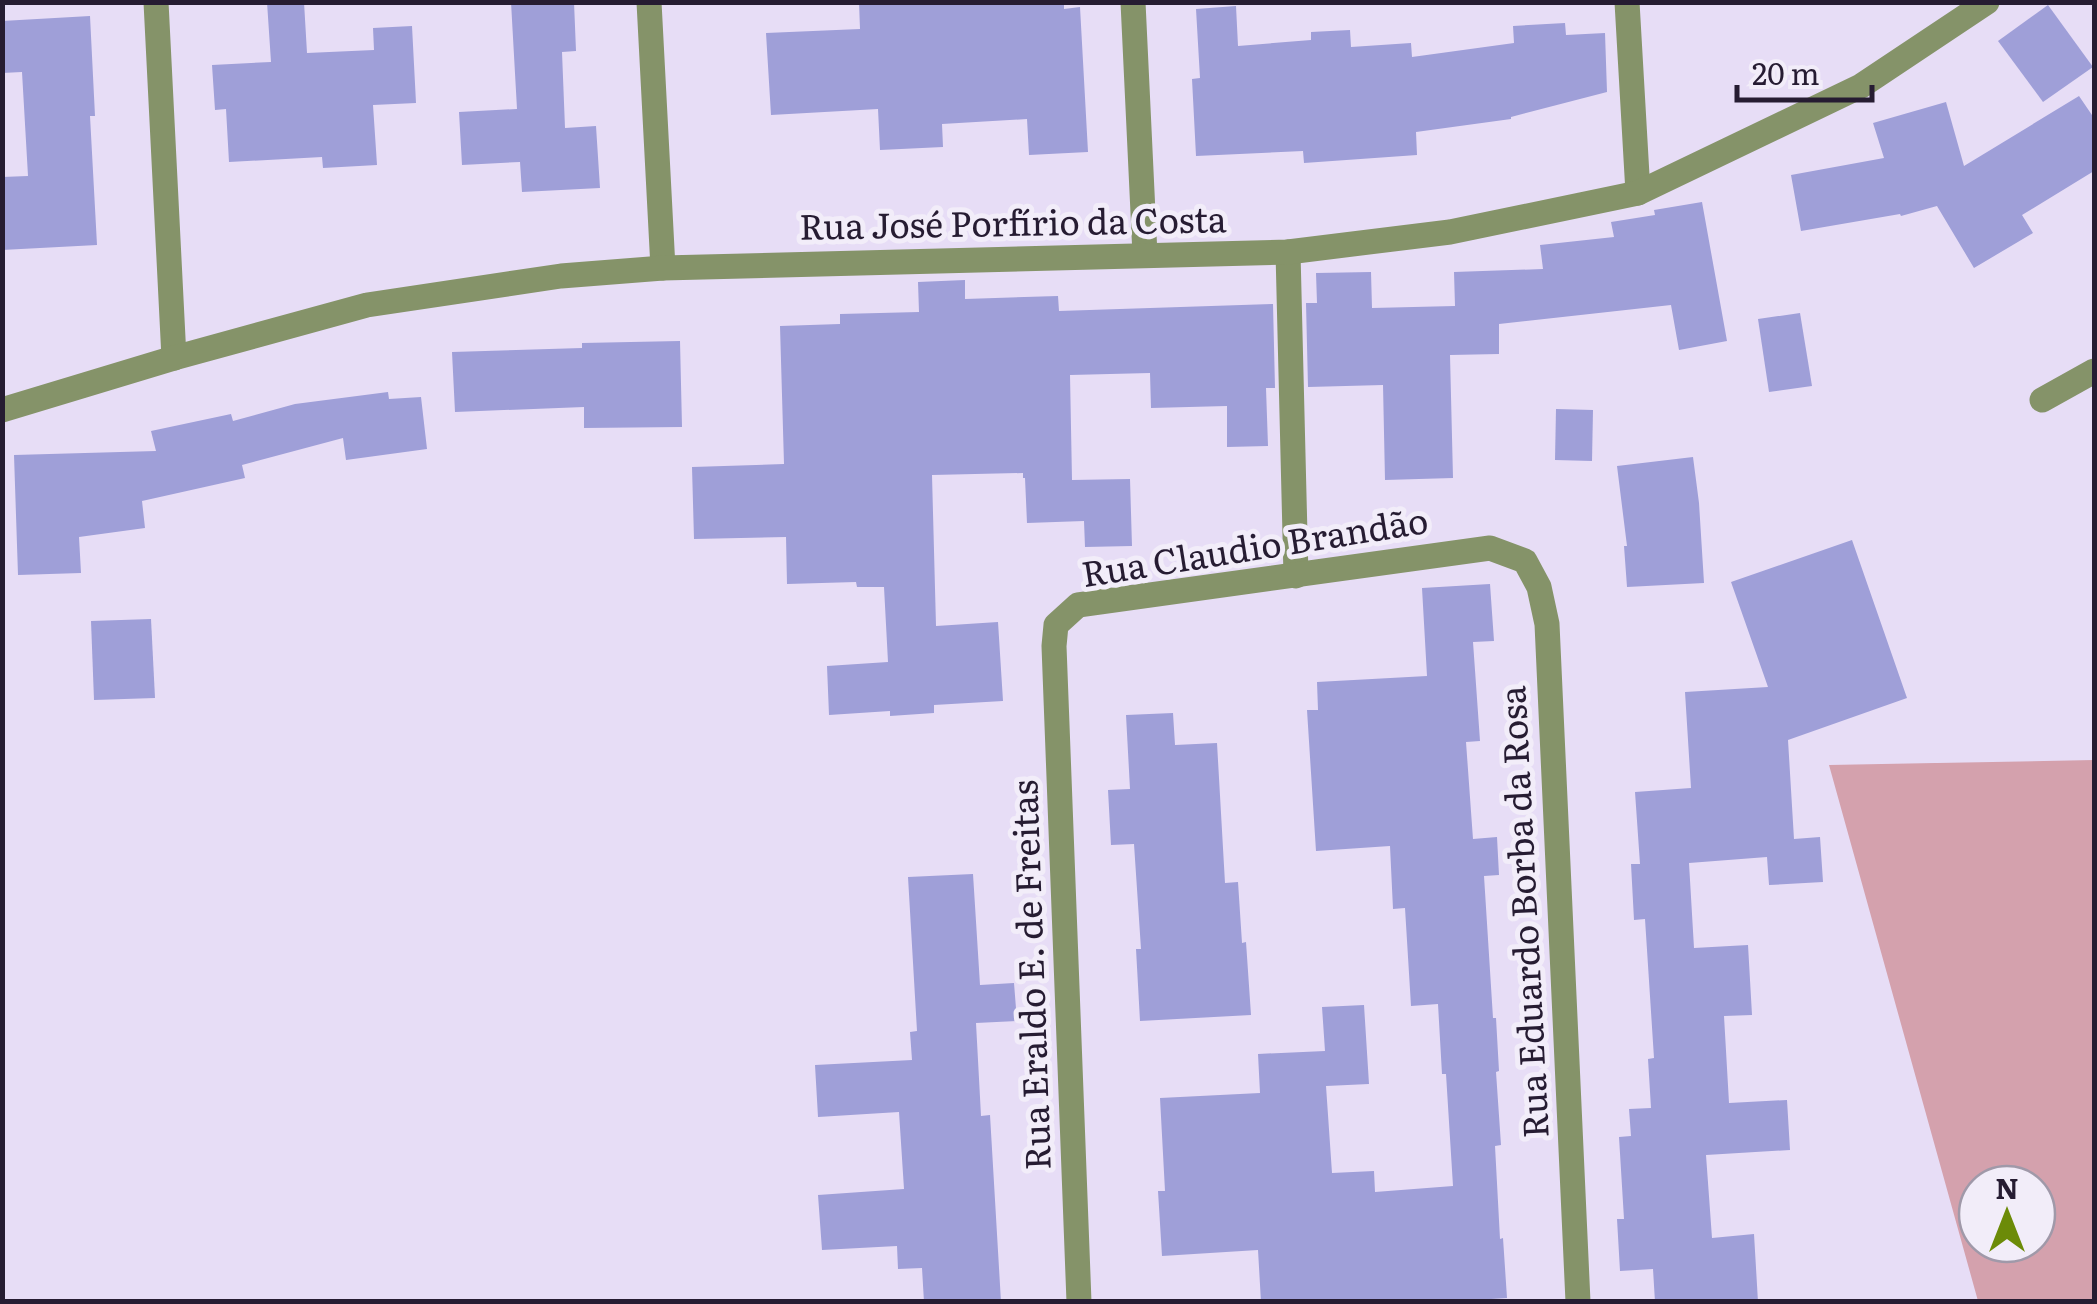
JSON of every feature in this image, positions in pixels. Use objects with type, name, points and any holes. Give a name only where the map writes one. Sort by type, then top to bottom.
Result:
[{"type":"street","points":[[156,2],[174,358]]},
{"type":"street","points":[[648,2],[663,268]]},
{"type":"street","points":[[1133,2],[1145,256]]},
{"type":"street","points":[[1627,2],[1638,193]]},
{"type":"street","name":"Rua José Porfírio da Costa","points":[[2,410],[368,305],[561,276],[663,268],[1288,252],[1450,232],[1638,193],[1861,86],[1987,2]]},
{"type":"street","points":[[1288,252],[1296,576]]},
{"type":"street","points":[[2042,400],[2094,372]]},
{"type":"street","name":"Rua Claudio Brandão","points":[[1054,646],[1056,625],[1078,604],[1490,548]]},
{"type":"street","name":"Rua Eduardo Borba da Rosa","points":[[1490,548],[1526,560],[1539,587],[1547,624],[1578,1302]]},
{"type":"street","name":"Rua Eraldo E. de Freitas","points":[[1054,646],[1079,1302]]},
{"type":"shaded area","points":[[2094,760],[2094,1301],[1978,1301],[1968,1264],[2057,1264],[2057,1164],[1957,1164],[1957,1225],[1829,765]]},
{"type":"building","points":[[267,2],[304,2],[307,53],[374,50],[373,28],[412,26],[416,103],[373,105],[377,165],[323,168],[322,157],[229,162],[226,109],[215,110],[212,65],[271,62]]},
{"type":"building","points":[[511,2],[574,2],[576,51],[562,52],[565,128],[596,126],[600,188],[522,192],[520,162],[462,165],[459,112],[517,109]]},
{"type":"building","points":[[859,2],[1064,2],[1064,9],[1080,7],[1088,152],[1029,155],[1027,119],[942,124],[943,147],[880,150],[878,109],[771,115],[766,33],[860,29]]},
{"type":"building","points":[[2048,5],[2093,67],[2043,102],[1998,41]]},
{"type":"building","points":[[1236,6],[1238,46],[1311,40],[1311,32],[1350,30],[1351,47],[1411,43],[1412,57],[1514,43],[1513,26],[1565,23],[1566,35],[1605,33],[1607,92],[1511,119],[1416,132],[1417,155],[1304,163],[1303,151],[1196,156],[1192,79],[1200,78],[1196,9]]},
{"type":"building","points":[[90,16],[95,116],[90,116],[97,245],[2,250],[2,177],[28,176],[22,72],[2,73],[2,21]]},
{"type":"building","points":[[2079,96],[2094,118],[2094,171],[2022,215],[2033,233],[1974,268],[1937,206],[1901,216],[1801,231],[1791,175],[1884,158],[1873,123],[1946,102],[1964,166]]},
{"type":"building","points":[[1702,202],[1727,341],[1679,350],[1671,305],[1499,324],[1499,354],[1450,355],[1453,478],[1385,480],[1383,385],[1308,387],[1306,303],[1317,303],[1316,273],[1371,272],[1372,308],[1455,306],[1454,272],[1543,269],[1540,245],[1614,237],[1611,222]]},
{"type":"building","points":[[965,280],[965,299],[1058,296],[1059,311],[1273,304],[1275,388],[1266,388],[1268,446],[1227,447],[1227,406],[1151,408],[1150,373],[1070,375],[1072,480],[1130,479],[1132,546],[1085,547],[1084,521],[1027,523],[1023,473],[932,475],[936,626],[998,622],[1003,701],[934,705],[934,713],[829,715],[827,666],[888,662],[884,587],[857,587],[856,582],[787,584],[786,537],[694,539],[692,467],[784,464],[780,326],[840,324],[840,314],[919,312],[918,282]]},
{"type":"building","points":[[1800,313],[1812,386],[1769,392],[1758,319]]},
{"type":"building","points":[[680,341],[682,427],[584,428],[584,407],[455,412],[452,352]]},
{"type":"building","points":[[388,392],[389,399],[421,397],[427,449],[346,460],[343,438],[242,465],[245,478],[142,501],[145,528],[79,537],[81,573],[18,575],[14,455],[156,451],[151,431],[231,414],[233,421],[295,404]]},
{"type":"building","points":[[1556,409],[1593,410],[1592,461],[1555,460]]},
{"type":"building","points":[[1693,457],[1704,583],[1627,587],[1627,546],[1617,466]]},
{"type":"building","points":[[1852,540],[1907,698],[1788,740],[1794,839],[1820,837],[1823,882],[1769,885],[1767,857],[1689,863],[1694,948],[1748,945],[1752,1015],[1724,1016],[1729,1103],[1787,1100],[1790,1150],[1706,1155],[1712,1238],[1754,1234],[1758,1302],[1655,1302],[1653,1269],[1620,1271],[1617,1219],[1624,1219],[1619,1137],[1631,1136],[1629,1109],[1651,1108],[1648,1059],[1654,1058],[1645,919],[1634,920],[1631,864],[1640,864],[1635,792],[1691,788],[1685,692],[1768,687],[1731,582]]},
{"type":"building","points":[[1490,584],[1494,641],[1473,642],[1480,741],[1466,742],[1473,839],[1497,837],[1499,875],[1484,876],[1499,1071],[1496,1072],[1501,1145],[1495,1146],[1507,1298],[1261,1302],[1258,1250],[1162,1256],[1158,1191],[1165,1191],[1160,1098],[1260,1093],[1258,1054],[1325,1051],[1322,1007],[1364,1005],[1369,1084],[1326,1086],[1332,1173],[1374,1171],[1375,1192],[1453,1186],[1438,1004],[1411,1006],[1405,908],[1393,909],[1390,846],[1316,851],[1307,710],[1318,710],[1317,682],[1427,676],[1422,588]]},
{"type":"building","points":[[151,619],[155,698],[94,700],[91,621]]},
{"type":"building","points":[[1173,713],[1175,745],[1217,743],[1225,883],[1238,882],[1251,1015],[1140,1021],[1136,949],[1141,949],[1134,844],[1111,845],[1108,790],[1130,789],[1126,715]]},
{"type":"building","points":[[973,874],[980,985],[1014,983],[1017,1021],[976,1023],[981,1116],[990,1115],[1001,1302],[924,1302],[922,1268],[898,1269],[897,1246],[822,1250],[818,1195],[904,1189],[899,1112],[818,1117],[815,1065],[912,1060],[910,1032],[917,1031],[908,877]]}]
